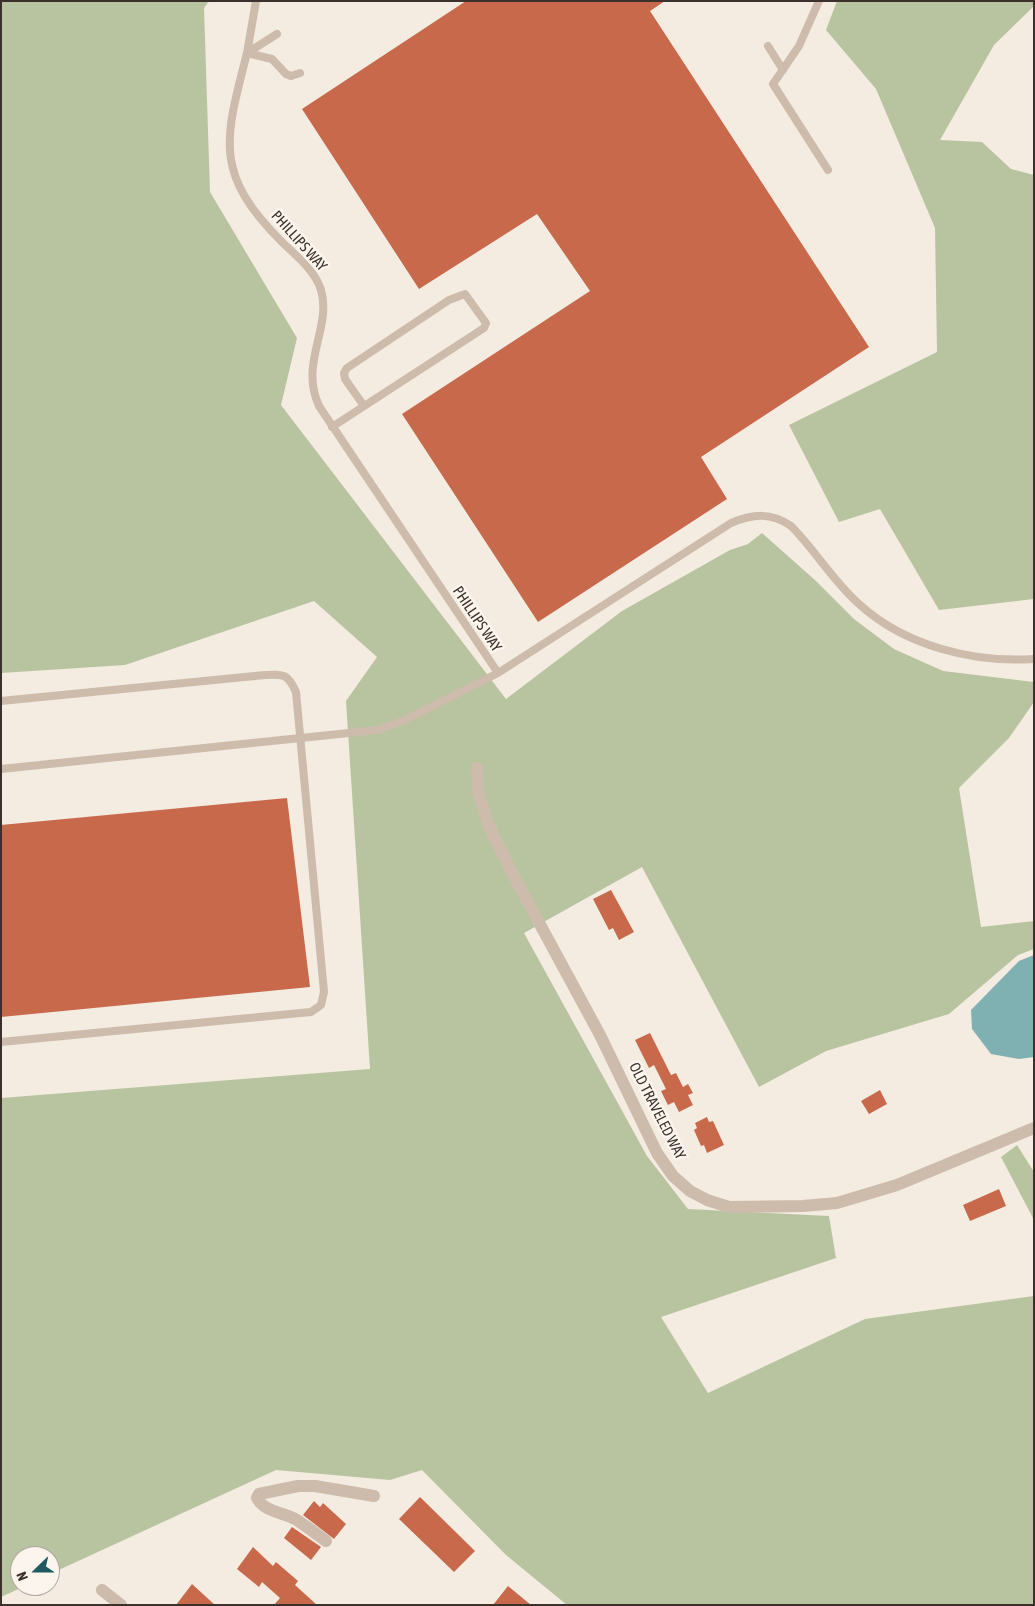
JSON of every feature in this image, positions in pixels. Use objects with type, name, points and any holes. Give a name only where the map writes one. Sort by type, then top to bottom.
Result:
[{"type":"street","name":"OLD TRAVELED WAY","points":[[477,768],[478,790],[488,824],[600,1035],[657,1153],[673,1176],[690,1191],[707,1200],[729,1206],[803,1206],[837,1203],[898,1184],[1034,1128]]},
{"type":"street","points":[[326,1541],[296,1520],[268,1509],[257,1498],[259,1494],[298,1486],[315,1486],[374,1496]]},
{"type":"street","points":[[102,1590],[121,1605]]},
{"type":"lane","name":"PHILLIPS WAY","points":[[256,1],[247,53],[230,120],[229,139],[232,167],[242,193],[252,211],[310,271],[320,286],[323,313],[313,359],[312,382],[315,398],[332,427],[498,673],[731,523],[759,515],[780,518],[791,526],[859,604],[905,634],[927,645],[978,658],[1034,659]]},
{"type":"lane","points":[[819,1],[799,46],[773,84],[828,170]]},
{"type":"lane","points":[[247,53],[277,34]]},
{"type":"lane","points":[[768,46],[783,70]]},
{"type":"lane","points":[[247,53],[272,59],[286,74],[291,76],[300,73]]},
{"type":"lane","points":[[332,427],[484,328],[486,323],[465,294],[449,300],[347,368],[344,373],[346,380],[364,406]]},
{"type":"lane","points":[[1,769],[378,730],[405,720],[498,673]]},
{"type":"lane","points":[[1,701],[280,674],[290,680],[296,692],[324,992],[321,1005],[311,1012],[1,1042]]},
{"type":"green space","points":[[1,1],[209,1],[204,8],[210,192],[297,338],[281,405],[506,699],[622,611],[730,550],[748,544],[762,533],[816,581],[854,619],[894,649],[943,671],[1034,682],[1034,702],[1009,738],[959,788],[981,927],[1034,921],[1034,949],[1018,955],[949,1014],[826,1051],[759,1087],[642,867],[524,933],[647,1156],[688,1209],[829,1216],[836,1258],[661,1317],[708,1393],[865,1319],[1034,1296],[1034,1605],[567,1605],[506,1555],[422,1470],[390,1480],[276,1470],[60,1569],[60,1546],[10,1546],[10,1593],[1,1597],[1,1098],[370,1069],[346,701],[377,657],[314,601],[125,665],[1,673]]},
{"type":"green space","points":[[837,1],[1034,1],[1034,6],[994,45],[940,140],[982,142],[1011,169],[1034,175],[1034,599],[939,610],[880,509],[839,522],[789,425],[937,352],[935,228],[876,89],[826,30]]},
{"type":"green space","points":[[1017,1145],[1034,1172],[1034,1220],[1001,1157]]},
{"type":"water","points":[[1034,955],[1034,1057],[1019,1059],[991,1054],[972,1029],[971,1010],[1019,961]]},
{"type":"building","points":[[466,1],[665,1],[650,11],[869,347],[701,457],[727,499],[538,622],[402,414],[590,291],[537,214],[419,289],[302,109]]},
{"type":"building","points":[[287,798],[310,987],[1,1017],[1,825]]},
{"type":"building","points":[[611,890],[634,932],[619,940],[613,928],[609,930],[593,899]]},
{"type":"building","points":[[650,1033],[671,1075],[676,1073],[683,1087],[688,1084],[693,1093],[688,1095],[693,1105],[679,1112],[674,1102],[668,1105],[661,1091],[666,1089],[654,1065],[649,1068],[635,1040]]},
{"type":"building","points":[[880,1090],[887,1104],[869,1114],[861,1101]]},
{"type":"building","points":[[707,1117],[709,1122],[713,1121],[724,1145],[707,1153],[704,1145],[701,1146],[694,1130],[697,1128],[695,1123]]},
{"type":"building","points":[[999,1189],[1006,1206],[970,1221],[963,1205]]},
{"type":"building","points":[[420,1497],[475,1551],[454,1572],[399,1519]]},
{"type":"building","points":[[314,1501],[320,1507],[323,1503],[346,1524],[334,1539],[303,1515]]},
{"type":"building","points":[[292,1527],[321,1547],[311,1560],[284,1538]]},
{"type":"building","points":[[253,1547],[273,1566],[276,1562],[298,1581],[295,1585],[317,1605],[274,1605],[280,1598],[262,1582],[259,1587],[237,1569]]},
{"type":"building","points":[[192,1584],[215,1605],[176,1605]]},
{"type":"building","points":[[508,1586],[531,1605],[493,1605]]}]
